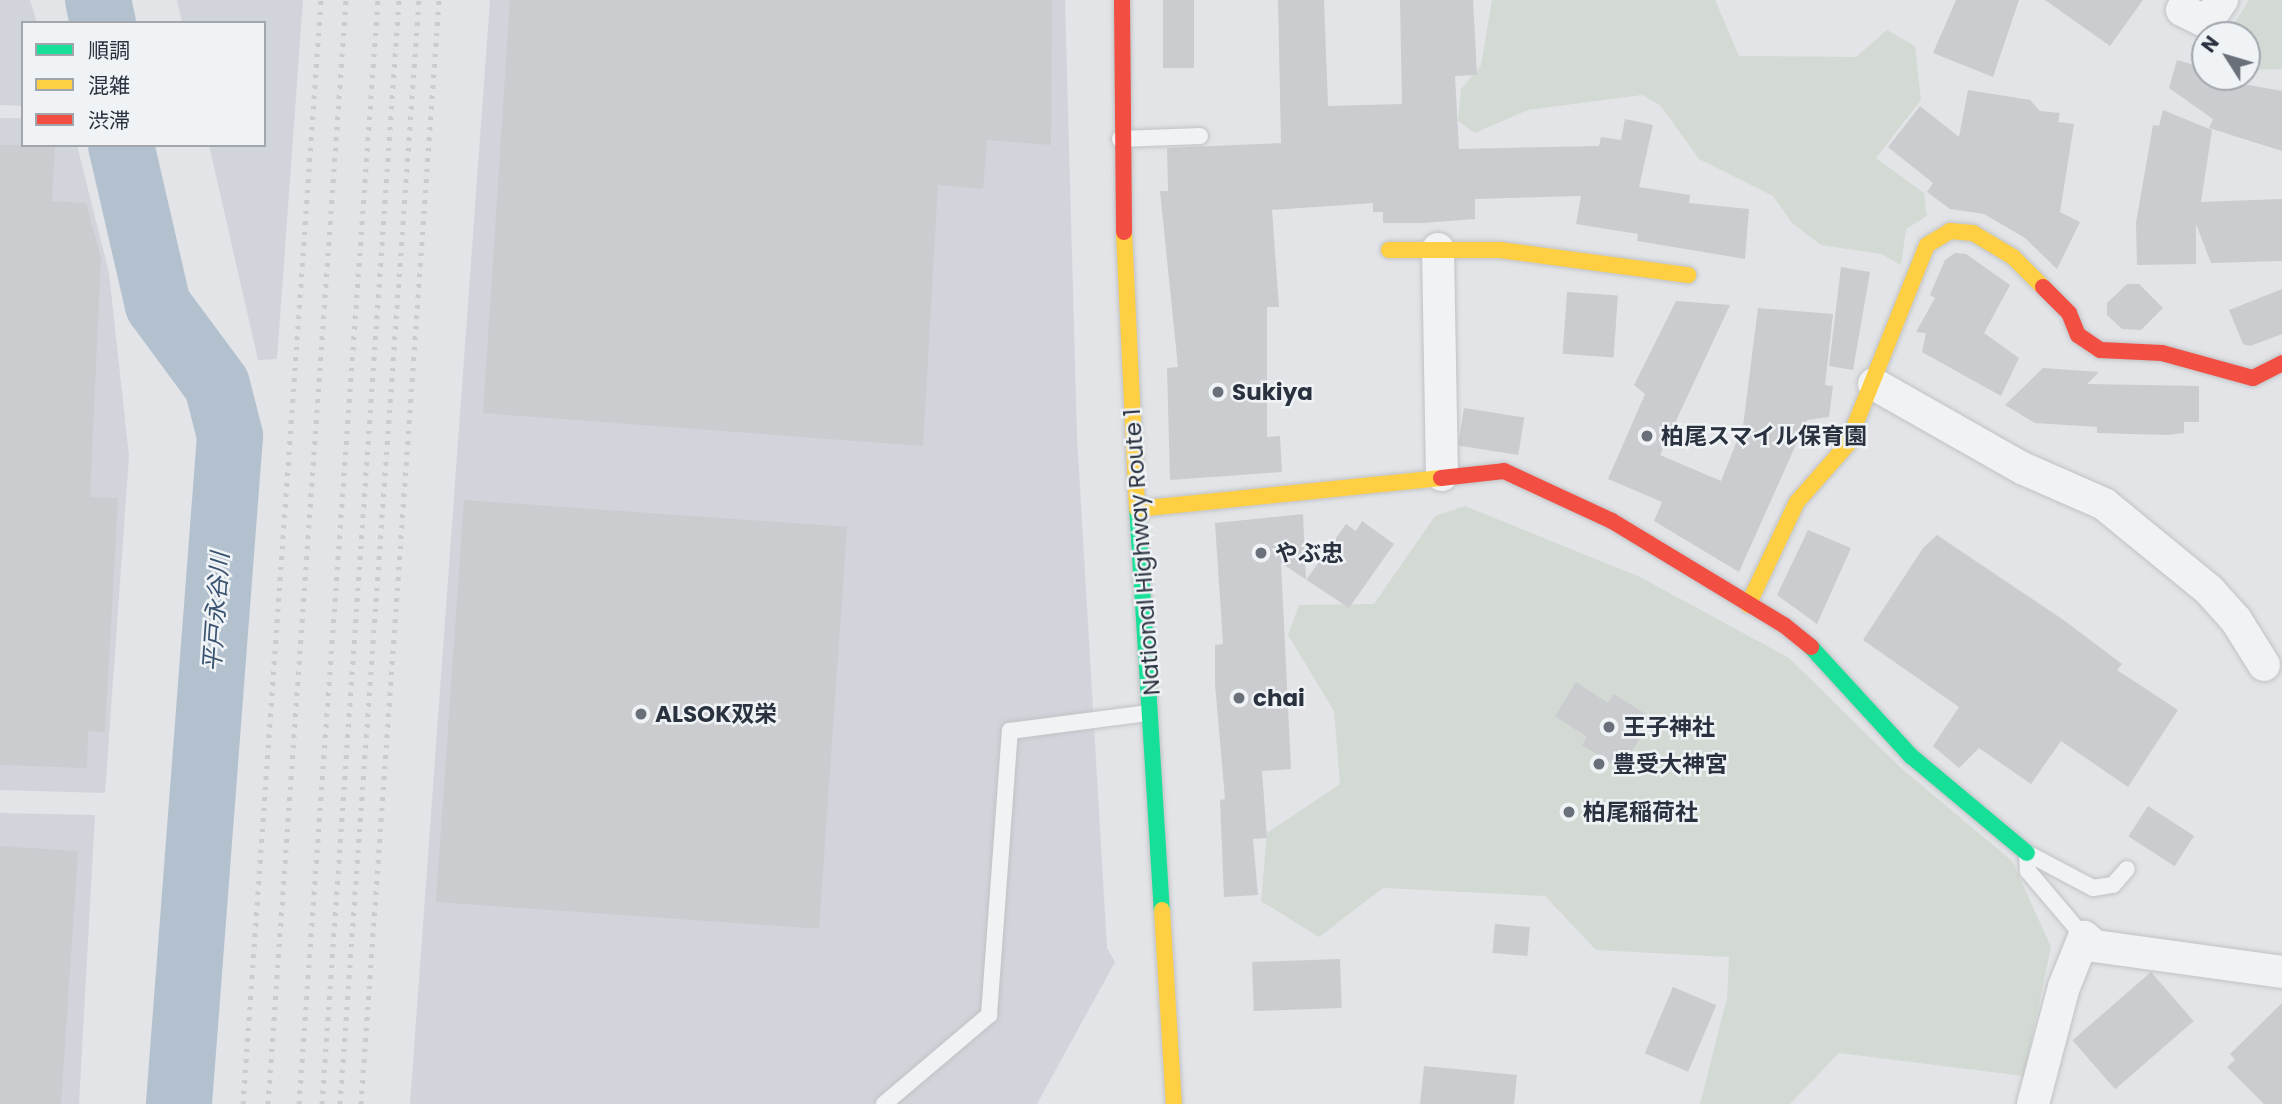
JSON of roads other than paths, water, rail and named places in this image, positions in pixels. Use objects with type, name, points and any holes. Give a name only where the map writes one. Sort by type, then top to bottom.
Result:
[{"type":"main road","name":"National Highway Route 1","points":[[1122,0],[1120,139],[1137,509],[1152,713],[1174,1104]]},
{"type":"main road","points":[[1748,605],[1797,502],[1847,445],[1874,384],[1927,245],[1950,231],[1973,233],[2013,257],[2069,313],[2078,335],[2099,350],[2162,353],[2253,379],[2282,363]]},
{"type":"main road","points":[[1389,250],[1500,250],[1688,275]]},
{"type":"main road","points":[[1137,509],[1442,475],[1504,471],[1612,521],[1784,625],[1833,666],[1911,757],[2027,853]]},
{"type":"street","points":[[2182,10],[2207,22],[2222,0]]},
{"type":"street","points":[[1437,249],[1442,475]]},
{"type":"street","points":[[1874,384],[2022,468],[2104,504],[2208,590],[2236,620],[2264,664]]},
{"type":"street","points":[[2033,1104],[2064,988],[2084,937],[2095,946],[2282,972]]},
{"type":"lane","points":[[1120,139],[1200,136]]},
{"type":"lane","points":[[1833,666],[1858,672]]},
{"type":"lane","points":[[884,1104],[989,1014],[1010,731],[1152,713]]},
{"type":"lane","points":[[2027,853],[2093,888],[2113,885],[2127,869]]},
{"type":"lane","points":[[2027,853],[2028,872],[2084,937]]},
{"type":"waterway","name":"平戸永谷川","points":[[98,0],[103,21]]},
{"type":"waterway","name":"平戸永谷川","points":[[121,147],[158,305],[217,385],[230,436],[179,1104]]},
{"type":"railway","points":[[243,1104],[321,0]]},
{"type":"railway","points":[[268,1104],[346,0]]},
{"type":"railway","points":[[299,1104],[378,0]]},
{"type":"railway","points":[[322,1104],[399,0]]},
{"type":"railway","points":[[340,1104],[419,0]]},
{"type":"railway","points":[[361,1104],[439,0]]},
{"type":"place","name":"Sukiya","points":[[1218,392]]},
{"type":"place","name":"柏尾スマイル保育園","points":[[1647,436]]},
{"type":"place","name":"やぶ忠","points":[[1261,553]]},
{"type":"place","name":"chai","points":[[1239,698]]},
{"type":"place","name":"ALSOK双栄","points":[[641,714]]},
{"type":"place","name":"王子神社","points":[[1609,727]]},
{"type":"place","name":"豊受大神宮","points":[[1599,764]]},
{"type":"place","name":"柏尾稲荷社","points":[[1569,812]]}]
